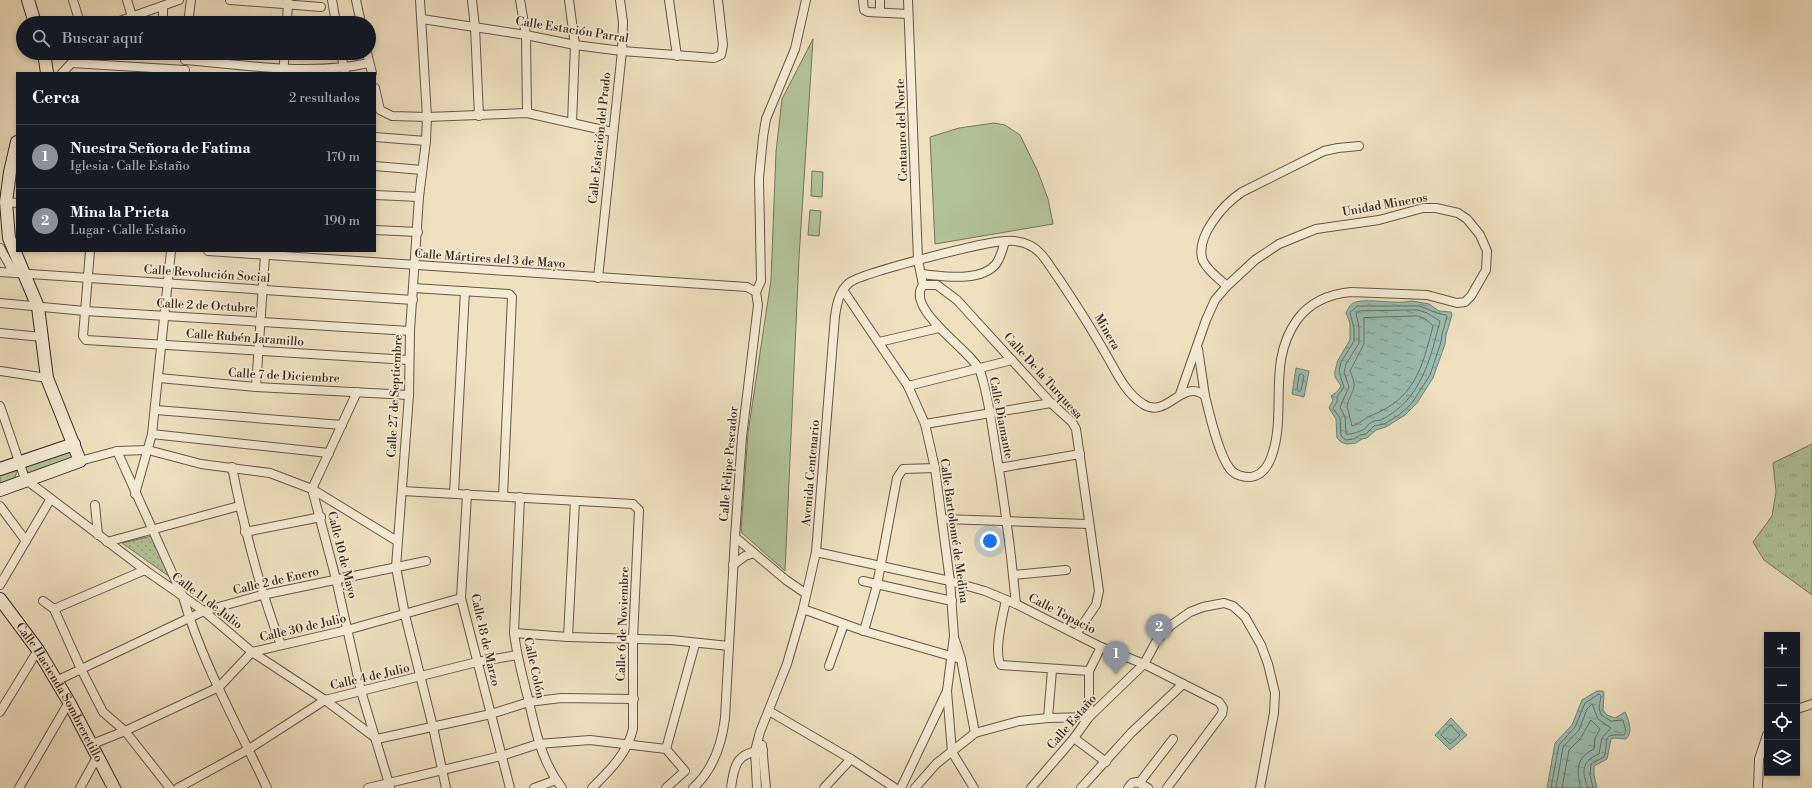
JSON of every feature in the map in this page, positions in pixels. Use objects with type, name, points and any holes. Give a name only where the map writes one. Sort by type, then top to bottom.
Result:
[{"type":"street","points":[[28,0],[33,16]]},
{"type":"street","points":[[73,0],[78,16]]},
{"type":"street","points":[[127,0],[132,16]]},
{"type":"street","points":[[142,16],[179,0]]},
{"type":"street","points":[[189,16],[190,0]]},
{"type":"street","points":[[230,0],[287,2],[321,7]]},
{"type":"street","points":[[332,0],[335,16]]},
{"type":"street","points":[[356,0],[360,16]]},
{"type":"street","name":"Calle 27 de Septiembre","points":[[420,0],[427,117],[426,141],[419,197],[418,232],[414,266],[408,395],[396,567],[405,615],[433,727],[446,788]]},
{"type":"street","points":[[472,0],[475,27],[479,116]]},
{"type":"street","points":[[520,0],[526,35],[527,114]]},
{"type":"street","points":[[569,0],[575,45],[572,122]]},
{"type":"street","name":"Calle Estación del Prado","points":[[598,278],[612,132],[622,51],[623,22],[620,0]]},
{"type":"street","points":[[669,0],[677,56]]},
{"type":"street","name":"Calle Estación Parral","points":[[422,19],[526,35],[575,45],[622,51],[718,58],[723,51],[718,0]]},
{"type":"street","points":[[756,292],[761,281],[759,178],[766,119],[795,49],[806,0]]},
{"type":"street","points":[[862,0],[864,10],[868,12],[908,14]]},
{"type":"street","points":[[880,0],[880,12]]},
{"type":"street","name":"Centauro del Norte","points":[[908,0],[912,50],[918,260]]},
{"type":"street","points":[[287,2],[287,16]]},
{"type":"street","points":[[163,6],[163,16]]},
{"type":"street","points":[[45,60],[47,72]]},
{"type":"street","points":[[63,72],[75,60]]},
{"type":"street","points":[[72,63],[185,72],[186,60]]},
{"type":"street","points":[[214,60],[283,70],[344,71],[369,63]]},
{"type":"street","points":[[283,70],[284,60]]},
{"type":"street","points":[[342,60],[344,71]]},
{"type":"street","points":[[369,60],[372,72]]},
{"type":"street","points":[[376,92],[380,110],[392,116],[427,117],[527,114],[572,122],[612,132]]},
{"type":"street","points":[[376,137],[426,141]]},
{"type":"street","points":[[1226,286],[1206,266],[1202,254],[1206,235],[1217,214],[1224,206],[1242,192],[1324,151],[1359,146]]},
{"type":"street","points":[[16,150],[11,202],[13,238],[20,274]]},
{"type":"street","points":[[376,166],[422,170]]},
{"type":"street","points":[[376,195],[419,197]]},
{"type":"street","name":"Unidad Mineros","points":[[1180,394],[1198,347],[1210,309],[1226,286],[1265,252],[1300,235],[1334,226],[1379,220],[1424,208],[1436,208],[1458,213],[1467,219],[1480,235],[1487,251],[1486,270],[1471,296],[1464,302],[1457,303],[1427,295],[1351,292],[1339,293],[1325,297],[1301,314],[1293,326],[1283,347],[1276,438],[1271,459],[1261,474],[1255,476],[1240,475],[1228,467],[1214,430],[1205,396]]},
{"type":"street","points":[[376,230],[418,232]]},
{"type":"street","points":[[843,290],[859,277],[918,260],[1005,240]]},
{"type":"street","points":[[921,274],[958,277],[985,272],[996,263],[1005,240]]},
{"type":"street","name":"Minera","points":[[1005,240],[1022,242],[1033,247],[1046,261],[1080,310],[1125,388],[1143,405],[1159,408],[1167,405],[1180,394]]},
{"type":"street","points":[[0,248],[20,274],[38,308],[47,378],[80,460]]},
{"type":"street","points":[[85,311],[90,252]]},
{"type":"street","points":[[135,494],[152,434],[156,410],[171,252]]},
{"type":"street","name":"Calle Mártires del 3 de Mayo","points":[[229,252],[414,266],[747,286],[756,292]]},
{"type":"street","points":[[256,387],[262,290],[270,254]]},
{"type":"street","name":"Calle Diamante","points":[[918,260],[922,285],[919,289],[920,299],[940,328],[979,369],[999,468],[1007,522],[1016,604]]},
{"type":"street","name":"Calle Revolución Social","points":[[0,272],[413,300]]},
{"type":"street","name":"Calle De la Turquesa","points":[[922,285],[937,285],[951,294],[1051,403],[1072,422],[1078,435],[1088,524],[1099,591],[1096,605],[1076,634]]},
{"type":"street","points":[[413,288],[509,294],[512,297],[503,496]]},
{"type":"street","name":"Calle Bartolomé de Medina","points":[[843,290],[908,386],[925,424],[935,468],[943,519],[952,601],[954,636],[947,691],[901,788]]},
{"type":"street","name":"Avenida Centenario","points":[[757,788],[756,766],[759,751],[760,732],[787,664],[803,609],[816,552],[835,316],[838,300],[843,290]]},
{"type":"street","points":[[454,493],[465,291]]},
{"type":"street","name":"Calle Felipe Pescador","points":[[756,292],[758,305],[742,437],[735,537],[786,580],[806,593]]},
{"type":"street","name":"Calle 2 de Octubre","points":[[0,303],[38,308],[260,321],[410,332]]},
{"type":"street","name":"Calle Rubén Jaramillo","points":[[85,311],[83,336],[86,340],[258,352],[409,360]]},
{"type":"street","points":[[879,342],[940,328]]},
{"type":"street","points":[[0,333],[42,337]]},
{"type":"street","points":[[1198,347],[1205,396]]},
{"type":"street","points":[[908,386],[1012,360]]},
{"type":"street","points":[[0,371],[47,378]]},
{"type":"street","name":"Calle 7 de Diciembre","points":[[159,378],[256,387],[408,395]]},
{"type":"street","points":[[1180,394],[1194,390],[1205,396]]},
{"type":"street","points":[[312,489],[356,392]]},
{"type":"street","points":[[925,424],[1051,403]]},
{"type":"street","points":[[0,406],[25,479]]},
{"type":"street","points":[[156,410],[342,425]]},
{"type":"street","points":[[152,434],[329,453]]},
{"type":"street","points":[[0,469],[74,444]]},
{"type":"street","points":[[0,490],[25,479],[80,460],[117,451],[148,450],[192,462],[270,473],[312,489],[397,541]]},
{"type":"street","points":[[117,451],[135,494],[183,597],[190,619],[219,687],[267,788]]},
{"type":"street","points":[[999,468],[1080,454]]},
{"type":"street","points":[[232,467],[245,532],[262,595],[281,645]]},
{"type":"street","points":[[864,631],[877,585],[879,566],[897,478],[900,472],[908,468],[935,468]]},
{"type":"street","name":"Calle 11 de Julio","points":[[25,479],[50,500],[144,570],[204,611],[252,652],[325,700],[377,739]]},
{"type":"street","name":"Calle 10 de Mayo","points":[[312,489],[321,517],[361,690],[390,786]]},
{"type":"street","points":[[402,491],[575,501],[568,637]]},
{"type":"street","name":"Calle 18 de Marzo","points":[[467,494],[461,598],[510,788]]},
{"type":"street","name":"Calle Colón","points":[[520,497],[514,633],[517,655],[538,744],[556,780],[562,788]]},
{"type":"street","points":[[0,585],[50,500]]},
{"type":"street","name":"Calle 6 de Noviembre","points":[[575,501],[636,506],[639,514],[633,639],[633,729],[630,744]]},
{"type":"street","points":[[95,505],[98,535]]},
{"type":"street","points":[[0,506],[26,541]]},
{"type":"street","points":[[107,542],[239,506]]},
{"type":"street","points":[[245,532],[321,517]]},
{"type":"street","points":[[943,519],[1088,524]]},
{"type":"street","points":[[693,788],[714,759],[722,738],[735,537]]},
{"type":"street","name":"Calle Topacio","points":[[816,552],[950,582],[985,592],[1016,604],[1101,647],[1144,664],[1219,702],[1223,708],[1222,714],[1167,788]]},
{"type":"street","points":[[733,565],[745,556],[754,553]]},
{"type":"street","name":"Calle 2 de Enero","points":[[56,681],[190,619],[204,611],[262,595],[426,561]]},
{"type":"street","points":[[54,609],[144,570]]},
{"type":"street","points":[[1013,575],[1066,570]]},
{"type":"street","points":[[863,581],[952,601]]},
{"type":"street","name":"Calle 30 de Julio","points":[[90,745],[125,731],[219,687],[252,652],[347,630],[405,615],[461,598]]},
{"type":"street","name":"Calle Hacienda Sombreretillo","points":[[0,600],[38,650],[69,702],[90,745],[114,788]]},
{"type":"street","points":[[1006,600],[1001,623],[998,658],[999,662],[1003,666],[1089,671]]},
{"type":"street","points":[[43,602],[54,609],[81,669],[104,712],[125,731],[170,788]]},
{"type":"street","name":"Calle Estaño","points":[[1030,788],[1074,738],[1089,717],[1144,664],[1157,640],[1180,617],[1203,607],[1224,603],[1239,609],[1246,617],[1261,645],[1274,688],[1274,713],[1260,788]]},
{"type":"street","points":[[803,609],[864,631],[961,659]]},
{"type":"street","points":[[829,666],[844,624]]},
{"type":"street","points":[[514,633],[568,637],[671,640],[695,644],[729,646]]},
{"type":"street","points":[[954,636],[961,659],[975,733]]},
{"type":"street","points":[[666,749],[695,644]]},
{"type":"street","points":[[915,788],[933,768],[975,733],[1011,722],[1048,718],[1089,717],[1089,671],[1101,647]]},
{"type":"street","points":[[0,712],[38,650]]},
{"type":"street","name":"Calle 4 de Julio","points":[[178,788],[249,749],[325,700],[361,690],[420,678],[478,662],[517,655]]},
{"type":"street","points":[[1048,718],[1052,670]]},
{"type":"street","points":[[1081,788],[1131,733],[1183,684]]},
{"type":"street","points":[[947,691],[951,720],[952,752],[974,788]]},
{"type":"street","points":[[377,739],[491,714],[529,702],[561,698],[634,699]]},
{"type":"street","points":[[19,788],[69,702]]},
{"type":"street","points":[[1800,708],[1812,704]]},
{"type":"street","points":[[769,711],[851,759],[895,788]]},
{"type":"street","points":[[1074,738],[1106,762]]},
{"type":"street","points":[[1148,788],[1133,785],[1173,739]]},
{"type":"street","points":[[368,788],[390,786],[442,770],[502,756],[538,744],[575,740],[630,744],[666,749],[686,771],[666,788]]},
{"type":"street","points":[[1758,788],[1759,759],[1765,740]]},
{"type":"street","points":[[592,788],[614,766],[630,744]]},
{"type":"street","points":[[731,788],[734,770],[740,758],[746,754],[759,751]]},
{"type":"street","name":"Avenida Centenario","points":[[759,751],[765,765],[766,788]]},
{"type":"street","points":[[80,788],[97,758]]},
{"type":"street","points":[[824,788],[851,759]]},
{"type":"street","points":[[756,766],[765,765]]},
{"type":"street","points":[[534,788],[556,780]]},
{"type":"green space","points":[[813,39],[799,258],[785,571],[741,532],[748,433],[771,280],[776,152],[782,99]]},
{"type":"green space","points":[[994,123],[1005,125],[1020,135],[1038,172],[1048,199],[1053,224],[935,244],[930,137],[959,128]]},
{"type":"green space","points":[[812,171],[823,172],[822,197],[811,196]]},
{"type":"green space","points":[[810,210],[821,211],[819,236],[808,235]]},
{"type":"green space","points":[[1812,444],[1812,595],[1764,560],[1753,542],[1772,516],[1776,492],[1773,463]]},
{"type":"green space","points":[[66,449],[73,451],[71,459],[32,474],[25,470],[28,463]]},
{"type":"green space","points":[[11,468],[17,472],[14,479],[0,484],[0,472]]},
{"type":"green space","points":[[152,536],[170,577],[122,543]]},
{"type":"water","points":[[1362,301],[1412,301],[1429,304],[1439,311],[1451,312],[1452,315],[1445,344],[1433,378],[1417,403],[1405,415],[1386,427],[1376,430],[1367,438],[1356,443],[1347,444],[1341,442],[1337,438],[1336,419],[1329,408],[1333,400],[1331,396],[1338,391],[1341,386],[1335,377],[1338,360],[1350,340],[1350,323],[1346,313],[1348,309],[1353,303]]},
{"type":"water","points":[[1296,368],[1309,371],[1304,397],[1292,394]]},
{"type":"water","points":[[1597,691],[1603,691],[1604,693],[1603,710],[1607,715],[1615,718],[1625,712],[1630,727],[1628,736],[1626,739],[1611,739],[1607,759],[1594,766],[1594,775],[1597,788],[1547,788],[1555,743],[1572,725],[1582,700]]},
{"type":"water","points":[[1451,718],[1467,735],[1450,750],[1435,735]]},
{"type":"place","name":"Mina la Prieta","points":[[1159,647]]},
{"type":"place","name":"Nuestra Señora de Fatima","points":[[1116,674]]}]
